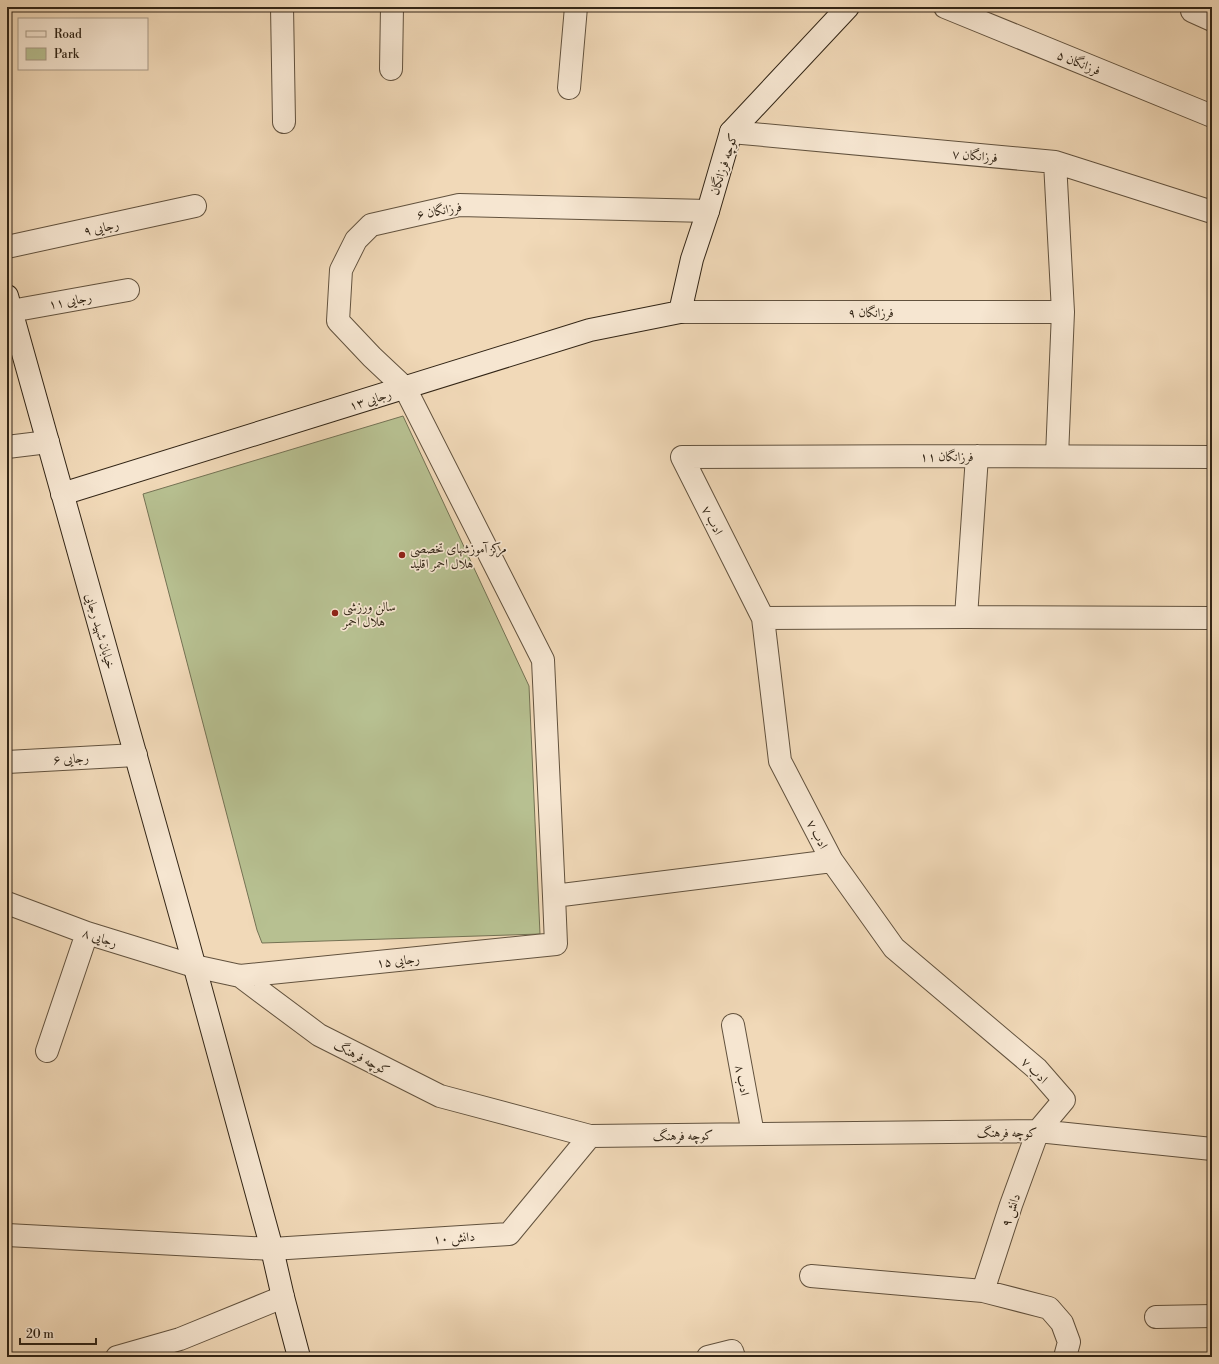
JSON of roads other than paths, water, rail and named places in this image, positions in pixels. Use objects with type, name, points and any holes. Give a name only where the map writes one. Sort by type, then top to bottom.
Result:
[{"type":"street","points":[[282,7],[284,122]]},
{"type":"street","points":[[391,70],[392,7]]},
{"type":"street","points":[[569,88],[576,7]]},
{"type":"street","name":"کوچه فرزانگان","points":[[680,312],[692,259],[708,211],[731,132],[848,7]]},
{"type":"street","name":"فرزانگان ۵","points":[[945,7],[1212,116]]},
{"type":"street","points":[[1193,7],[1192,11],[1212,20]]},
{"type":"street","name":"فرزانگان ۷","points":[[731,132],[1055,162],[1212,212]]},
{"type":"street","points":[[1055,162],[1063,312],[1057,456]]},
{"type":"street","name":"فرزانگان ۶","points":[[406,388],[372,357],[338,321],[341,270],[356,240],[371,225],[459,204],[708,211]]},
{"type":"street","name":"رجایی ۹","points":[[7,247],[195,206]]},
{"type":"street","name":"رجایی ۱۱","points":[[9,304],[128,290]]},
{"type":"street","name":"خیابان شهید رجایی","points":[[9,304],[136,755],[272,1249],[299,1357]]},
{"type":"street","name":"فرزانگان ۹","points":[[680,312],[1063,312]]},
{"type":"street","name":"رجایی ۱۳","points":[[62,494],[590,330],[680,312]]},
{"type":"street","points":[[406,388],[543,660],[554,896],[832,861]]},
{"type":"street","points":[[7,448],[48,442]]},
{"type":"street","points":[[966,617],[977,456]]},
{"type":"street","name":"فرزانگان ۱۱","points":[[682,458],[977,456],[1212,457]]},
{"type":"street","name":"ادب ۷","points":[[682,458],[763,618],[780,761],[832,861],[894,948],[1037,1069],[1064,1100],[1038,1131]]},
{"type":"street","points":[[763,618],[1212,618]]},
{"type":"street","name":"رجایی ۶","points":[[7,762],[136,755]]},
{"type":"street","name":"رجایی ۱۵","points":[[240,976],[556,944],[554,896]]},
{"type":"street","name":"رجایی ۸","points":[[7,903],[87,934],[194,966]]},
{"type":"street","points":[[47,1051],[87,934]]},
{"type":"street","name":"کوچه فرهنگ","points":[[194,966],[240,976],[319,1035],[440,1096],[590,1136],[1038,1131],[1212,1149]]},
{"type":"street","name":"ادب ۸","points":[[733,1025],[753,1134]]},
{"type":"street","name":"دانش ۹","points":[[983,1291],[1011,1205],[1038,1131]]},
{"type":"street","name":"دانش ۱۰","points":[[7,1235],[272,1249],[509,1234],[590,1136]]},
{"type":"street","points":[[811,1276],[983,1291],[1049,1308],[1062,1323],[1069,1342],[1065,1357]]},
{"type":"street","points":[[117,1357],[180,1339],[283,1297]]},
{"type":"street","points":[[1156,1317],[1212,1316]]},
{"type":"street","points":[[708,1357],[732,1351],[734,1357]]},
{"type":"place","name":"مرکز آموزشهای تخصصی هلال احمر اقلید","points":[[402,555]]},
{"type":"place","name":"سالن ورزشی هلال احمر","points":[[335,613]]}]
